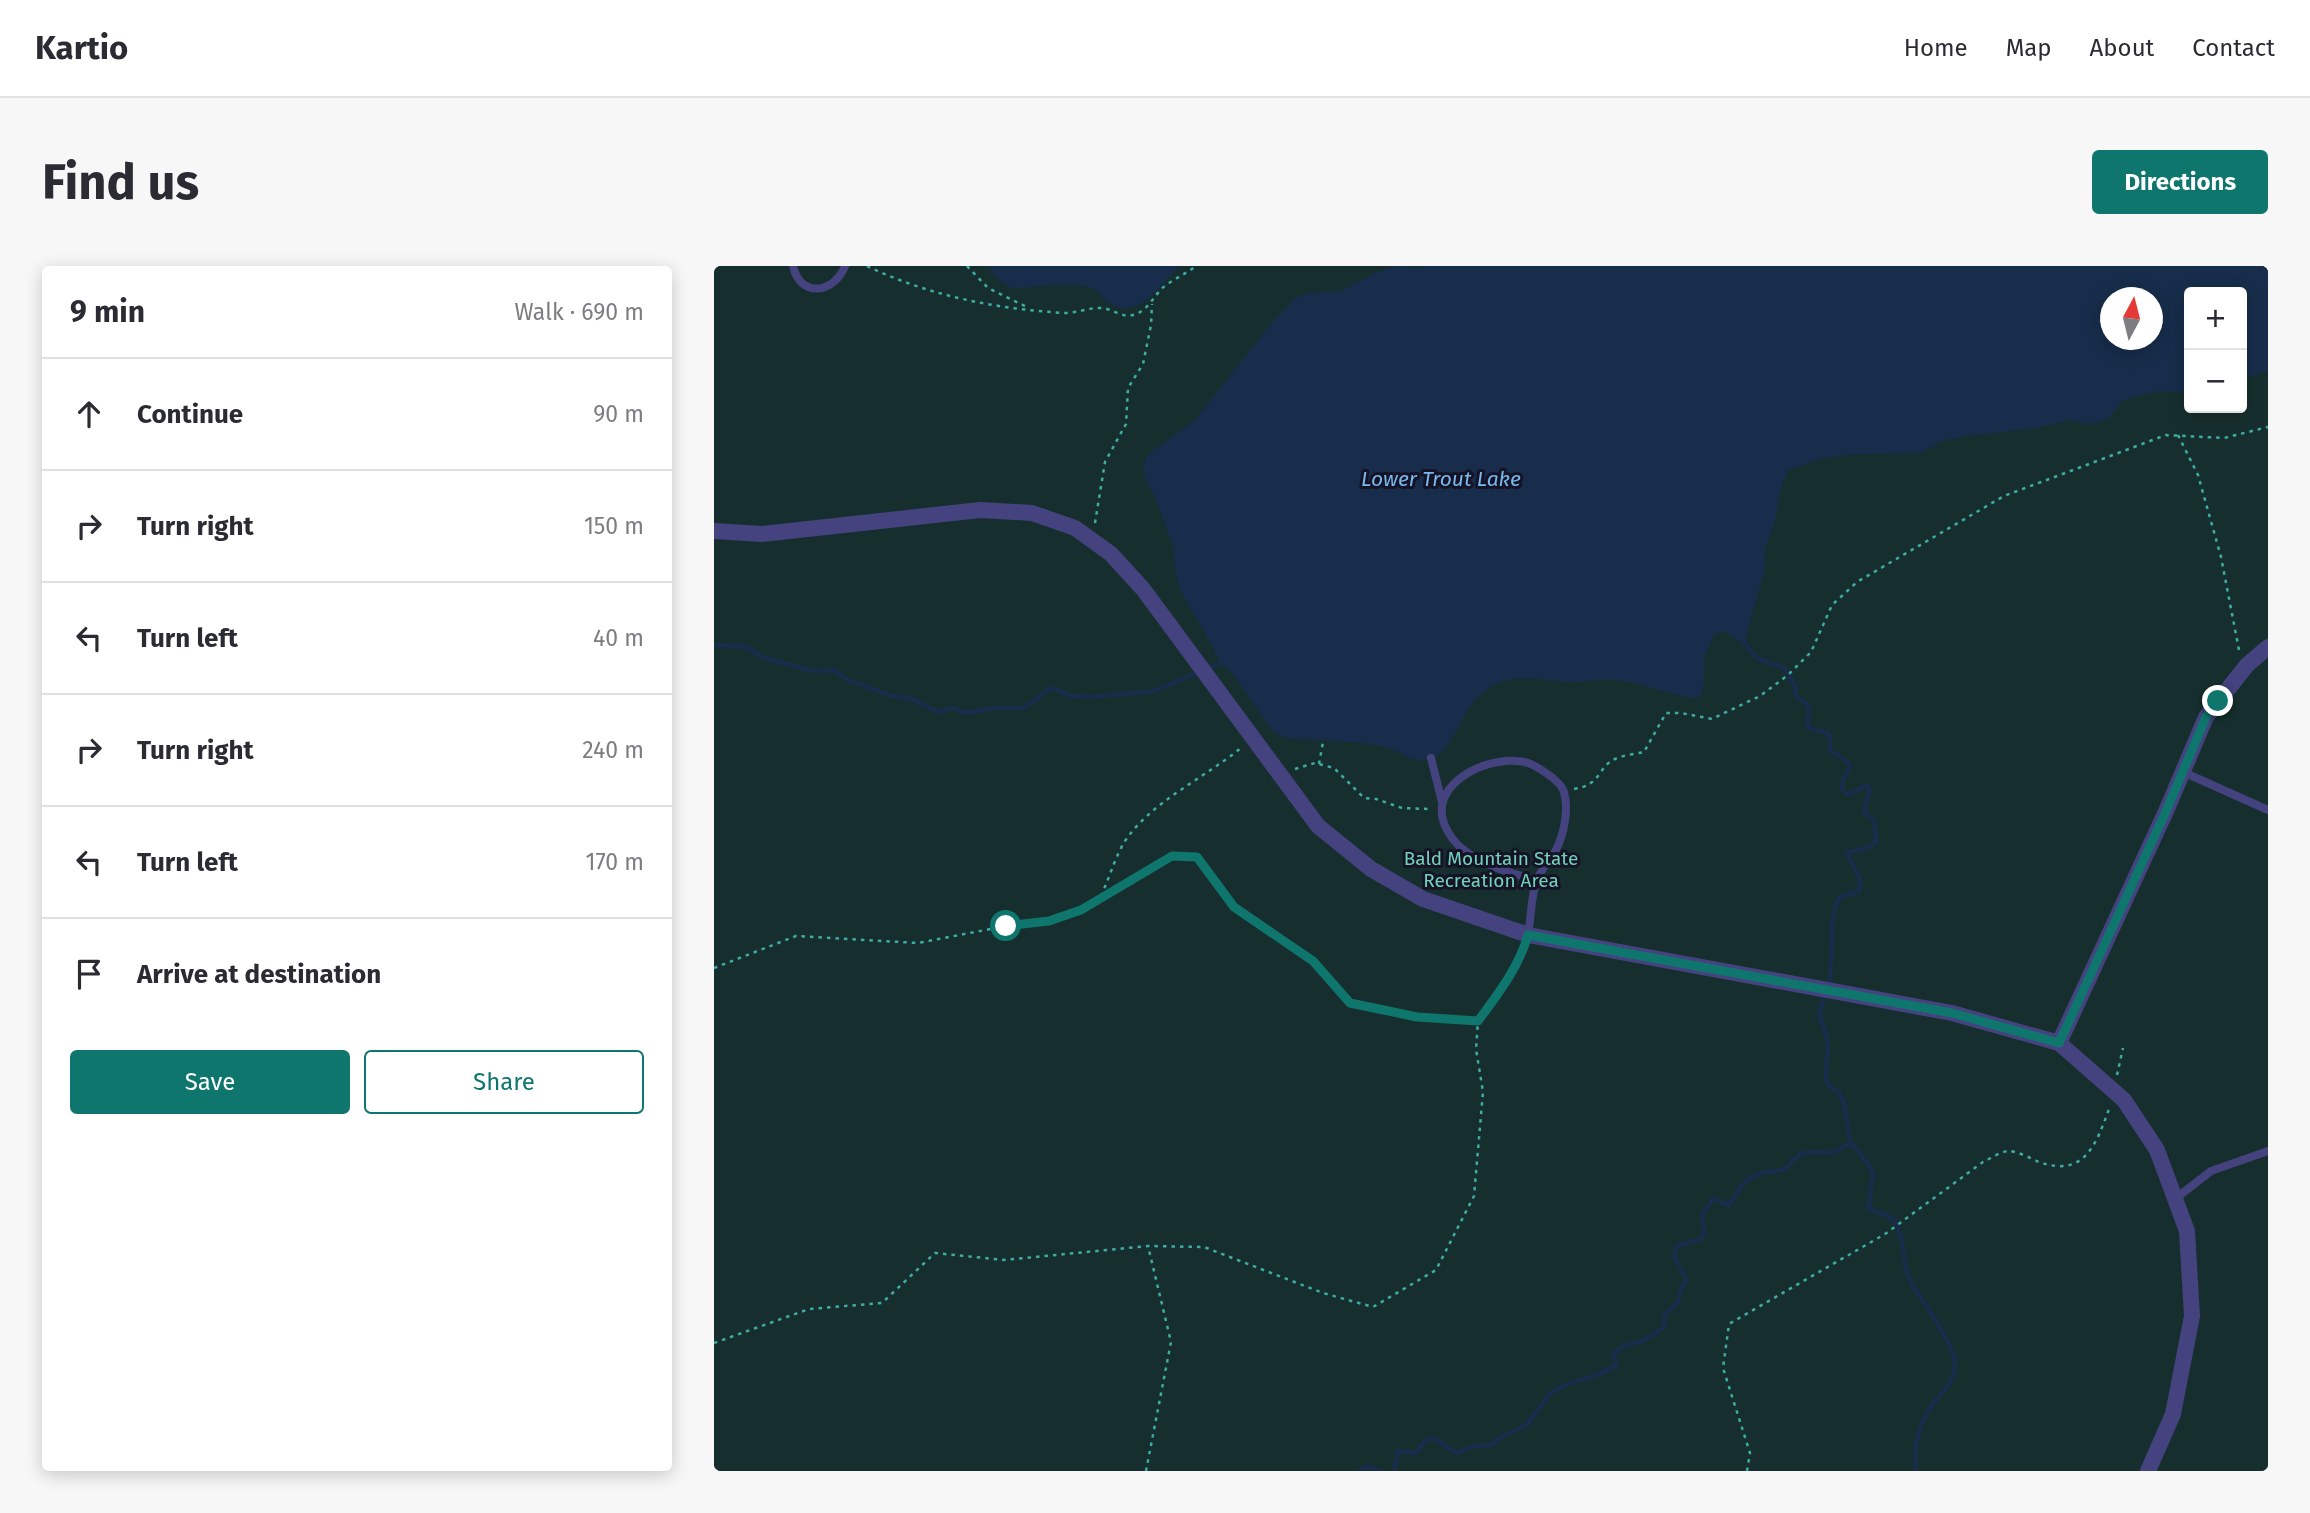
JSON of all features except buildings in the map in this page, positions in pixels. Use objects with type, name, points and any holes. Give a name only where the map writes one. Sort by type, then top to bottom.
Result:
[{"type":"street","points":[[714,531],[762,534],[980,510],[1032,513],[1075,528],[1111,554],[1143,589],[1318,826],[1371,869],[1423,899],[1528,935],[1952,1013],[2059,1043],[2124,1100],[2157,1150],[2187,1231],[2192,1316],[2173,1414],[2148,1471]]},
{"type":"street","points":[[2059,1043],[2206,717],[2243,670],[2264,656]]},
{"type":"lane","points":[[793,266],[795,275],[804,285],[817,289],[831,286],[841,277],[845,266]]},
{"type":"lane","points":[[1431,758],[1442,802],[1441,818],[1457,845],[1489,864],[1537,880]]},
{"type":"lane","points":[[1442,802],[1447,790],[1458,779],[1500,761],[1532,764],[1550,775],[1564,790],[1566,807],[1563,832],[1556,851],[1537,880],[1528,935]]},
{"type":"lane","points":[[2183,772],[2268,810]]},
{"type":"lane","points":[[2175,1199],[2211,1171],[2268,1151]]},
{"type":"path","points":[[867,266],[947,296],[1000,307],[1069,313],[1105,308],[1117,314],[1131,316],[1152,304]]},
{"type":"path","points":[[967,266],[988,288],[1032,310]]},
{"type":"path","points":[[1091,540],[1105,462],[1126,424],[1128,388],[1143,364],[1151,325],[1152,304],[1161,289],[1196,266]]},
{"type":"path","points":[[1564,790],[1586,788],[1612,759],[1644,752],[1666,713],[1712,719],[1760,696],[1788,675],[1811,652],[1832,605],[1857,582],[2004,496],[2166,435],[2224,438],[2268,427]]},
{"type":"path","points":[[2178,435],[2198,475],[2208,510],[2221,557],[2243,670]]},
{"type":"path","points":[[1100,898],[1125,842],[1138,827],[1165,800],[1219,766],[1252,738]]},
{"type":"path","points":[[1319,764],[1323,742]]},
{"type":"path","points":[[1280,776],[1304,765],[1319,764],[1334,768],[1364,797],[1402,808],[1427,810],[1442,802]]},
{"type":"path","points":[[714,968],[796,936],[918,943],[1006,926],[1049,921],[1081,910],[1172,856],[1197,857],[1234,907],[1313,961],[1350,1003],[1417,1017],[1478,1021]]},
{"type":"path","points":[[714,1343],[809,1309],[882,1303],[936,1252],[1004,1260],[1148,1246],[1204,1247],[1323,1293],[1373,1307],[1436,1269],[1474,1196],[1483,1093],[1476,1049],[1478,1021],[1522,955],[1528,935]]},
{"type":"path","points":[[1747,1471],[1749,1453],[1723,1368],[1729,1324],[1885,1234],[1983,1162],[1998,1154],[2009,1151],[2049,1165],[2074,1165],[2086,1157],[2101,1131],[2114,1091],[2123,1048]]},
{"type":"path","points":[[1146,1471],[1171,1342],[1148,1246]]},
{"type":"green space","name":"Bald Mountain State Recreation Area","points":[[714,266],[2268,266],[2268,1471],[714,1471]]},
{"type":"water","points":[[988,266],[1179,266],[1148,299],[1130,308],[1109,303],[1094,290],[1077,285],[1011,288],[999,280]]},
{"type":"water","name":"Lower Trout Lake","points":[[1395,266],[2268,266],[2268,371],[2247,377],[2247,287],[2184,287],[2184,393],[2157,391],[2124,400],[2107,419],[2097,423],[2068,420],[2037,428],[1944,440],[1923,452],[1823,458],[1788,470],[1765,548],[1764,572],[1745,640],[1742,642],[1724,631],[1715,634],[1705,655],[1703,691],[1699,697],[1692,698],[1614,680],[1508,680],[1497,684],[1476,699],[1440,754],[1419,760],[1377,745],[1286,738],[1274,732],[1231,672],[1220,663],[1182,593],[1176,576],[1173,546],[1144,476],[1145,459],[1150,453],[1194,421],[1294,299],[1307,293],[1341,291]]},
{"type":"waterway","points":[[1743,641],[1756,658],[1784,668],[1795,686],[1796,696],[1809,706],[1808,726],[1813,730],[1827,732],[1830,737],[1830,750],[1848,762],[1850,767],[1843,779],[1842,789],[1847,794],[1868,786],[1870,790],[1864,809],[1865,814],[1874,820],[1876,842],[1865,849],[1846,852],[1860,879],[1860,890],[1842,896],[1836,904],[1828,986]]},
{"type":"waterway","points":[[714,645],[744,646],[762,657],[812,671],[834,670],[847,680],[892,696],[912,699],[938,712],[953,708],[965,713],[993,708],[1024,708],[1054,688],[1071,696],[1089,697],[1154,691],[1220,663]]},
{"type":"waterway","points":[[1825,994],[1819,1014],[1828,1041],[1826,1076],[1828,1085],[1839,1092],[1844,1103],[1850,1141],[1873,1174],[1868,1208],[1896,1223],[1912,1284],[1946,1338],[1955,1360],[1951,1379],[1927,1412],[1920,1428],[1916,1445],[1916,1471]]},
{"type":"waterway","points":[[1394,1471],[1398,1451],[1416,1453],[1427,1440],[1436,1440],[1457,1453],[1474,1446],[1492,1445],[1499,1438],[1529,1422],[1547,1397],[1557,1389],[1603,1373],[1617,1364],[1613,1355],[1616,1351],[1644,1340],[1662,1329],[1665,1314],[1679,1302],[1679,1294],[1686,1279],[1676,1260],[1676,1246],[1701,1239],[1704,1233],[1702,1215],[1713,1199],[1729,1205],[1742,1185],[1751,1177],[1784,1170],[1801,1153],[1834,1152],[1851,1143]]},
{"type":"waterway","points":[[1360,1471],[1368,1467],[1380,1471]]},
{"type":"route","points":[[1006,926],[1049,921],[1081,910],[1172,856],[1197,857],[1234,907],[1313,961],[1350,1003],[1417,1017],[1478,1021],[1522,955],[1528,935],[1952,1013],[2059,1043],[2167,809],[2206,717],[2218,701]]}]
